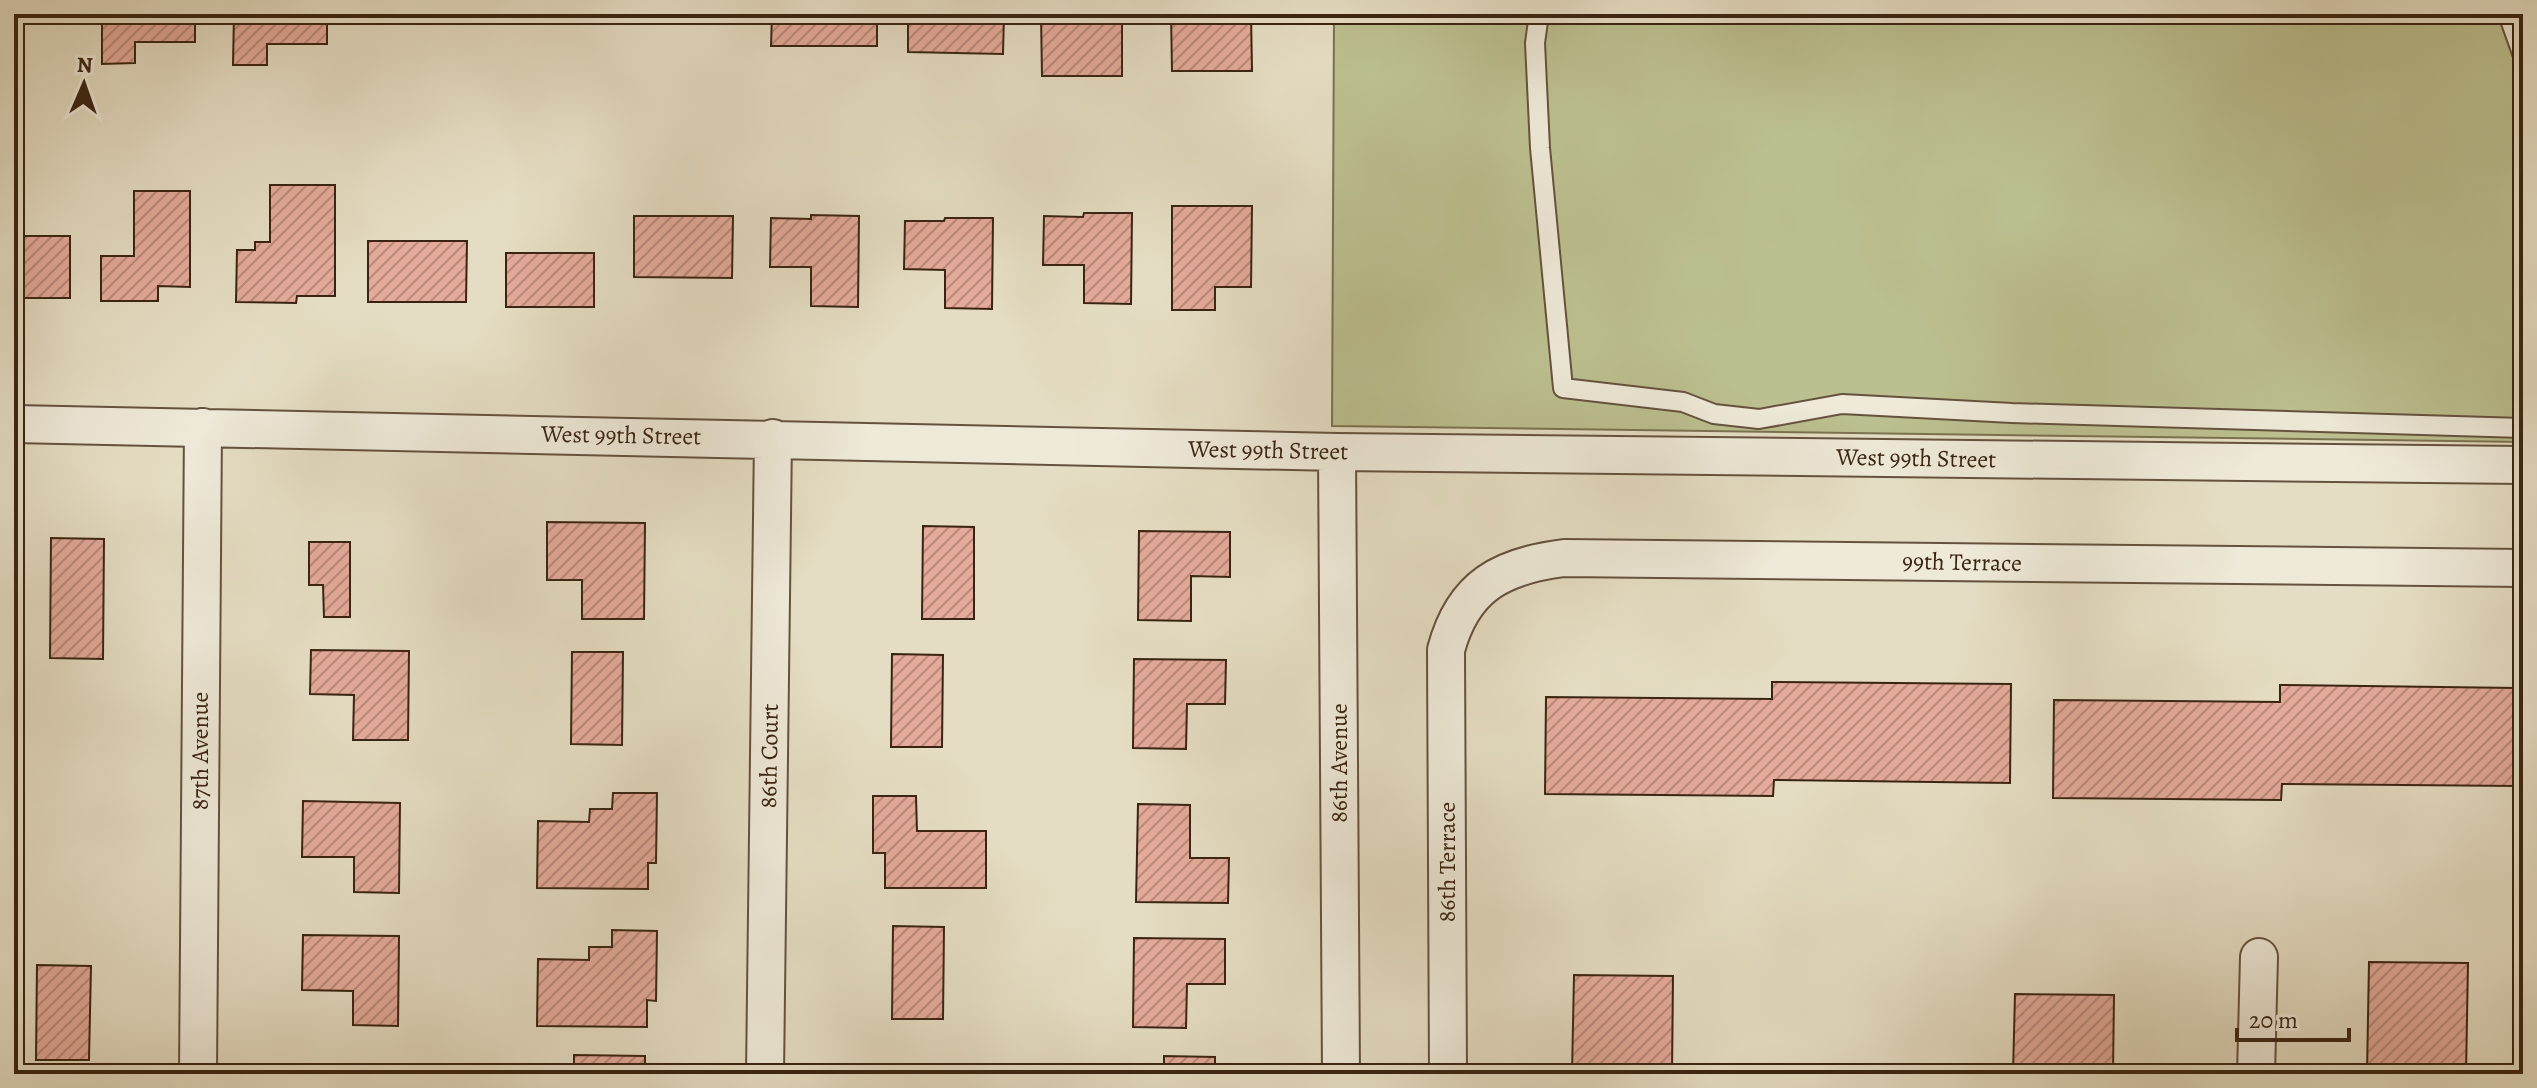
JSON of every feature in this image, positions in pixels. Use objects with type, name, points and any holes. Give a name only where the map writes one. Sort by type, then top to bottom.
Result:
[{"type":"street","name":"West 99th Street","points":[[14,424],[1337,452],[2523,465]]},
{"type":"street","name":"87th Avenue","points":[[198,1074],[203,427]]},
{"type":"street","name":"86th Court","points":[[765,1074],[773,438]]},
{"type":"street","name":"86th Avenue","points":[[1337,452],[1341,1074]]},
{"type":"street","name":"99th Terrace","points":[[1446,650],[1453,624],[1472,595],[1497,576],[1526,563],[1564,558],[2523,568]]},
{"type":"street","name":"86th Terrace","points":[[1446,650],[1448,1074]]},
{"type":"street","points":[[2256,1074],[2259,957]]},
{"type":"lane","points":[[1539,14],[1535,43],[1540,148],[1563,388],[1683,402],[1714,414],[1759,419],[1842,404],[2012,413],[2523,428]]},
{"type":"lane","points":[[2508,14],[2523,56]]},
{"type":"green space","points":[[1334,14],[2523,14],[2523,442],[1332,426]]},
{"type":"building","points":[[102,14],[195,14],[195,42],[135,42],[135,63],[102,64]]},
{"type":"building","points":[[234,14],[327,14],[327,44],[267,44],[267,65],[233,65]]},
{"type":"building","points":[[772,14],[877,14],[877,46],[771,46]]},
{"type":"building","points":[[908,14],[1004,14],[1003,54],[908,52]]},
{"type":"building","points":[[1041,14],[1122,14],[1122,76],[1042,76]]},
{"type":"building","points":[[1171,14],[1251,14],[1252,71],[1172,71]]},
{"type":"building","points":[[270,185],[335,185],[335,296],[297,296],[296,303],[236,302],[237,250],[255,250],[255,242],[270,242]]},
{"type":"building","points":[[134,191],[190,191],[190,287],[158,286],[158,301],[101,301],[101,256],[134,256]]},
{"type":"building","points":[[1172,206],[1252,206],[1251,287],[1215,287],[1215,310],[1172,310]]},
{"type":"building","points":[[1084,213],[1132,213],[1131,304],[1084,303],[1084,265],[1043,265],[1044,216],[1083,217]]},
{"type":"building","points":[[811,215],[859,216],[858,307],[811,306],[811,267],[770,267],[771,218],[811,219]]},
{"type":"building","points":[[634,216],[733,216],[732,278],[634,277]]},
{"type":"building","points":[[945,218],[993,218],[992,309],[945,308],[945,270],[904,269],[905,221],[944,221]]},
{"type":"building","points":[[14,236],[70,236],[70,298],[14,298]]},
{"type":"building","points":[[368,241],[467,241],[466,302],[368,302]]},
{"type":"building","points":[[506,253],[594,253],[594,307],[506,307]]},
{"type":"building","points":[[547,522],[645,523],[644,619],[582,619],[582,580],[547,580]]},
{"type":"building","points":[[923,526],[974,527],[974,619],[922,619]]},
{"type":"building","points":[[1139,531],[1230,532],[1230,577],[1191,576],[1191,621],[1138,620]]},
{"type":"building","points":[[51,538],[104,539],[103,659],[50,658]]},
{"type":"building","points":[[309,542],[350,542],[350,617],[324,617],[323,585],[309,585]]},
{"type":"building","points":[[16,543],[16,602],[14,602]]},
{"type":"building","points":[[311,650],[409,651],[408,740],[353,740],[354,695],[310,694]]},
{"type":"building","points":[[572,652],[623,652],[622,745],[571,744]]},
{"type":"building","points":[[892,654],[943,655],[942,747],[891,747]]},
{"type":"building","points":[[1134,659],[1226,660],[1225,704],[1187,704],[1186,749],[1133,748]]},
{"type":"building","points":[[1772,682],[2011,684],[2010,783],[1774,780],[1773,796],[1545,794],[1546,697],[1772,699]]},
{"type":"building","points":[[2280,685],[2518,688],[2518,786],[2282,784],[2281,800],[2053,798],[2054,700],[2280,702]]},
{"type":"building","points":[[613,793],[657,793],[656,863],[648,863],[648,889],[537,888],[538,821],[589,822],[590,809],[612,809]]},
{"type":"building","points":[[873,796],[916,796],[917,831],[986,831],[986,888],[885,888],[885,853],[873,853]]},
{"type":"building","points":[[303,801],[400,803],[399,893],[354,892],[354,857],[302,857]]},
{"type":"building","points":[[1138,804],[1190,805],[1190,858],[1229,858],[1228,903],[1136,902]]},
{"type":"building","points":[[14,868],[19,868],[20,907],[14,907]]},
{"type":"building","points":[[893,926],[944,927],[943,1019],[892,1019]]},
{"type":"building","points":[[612,930],[657,931],[656,1001],[647,1000],[647,1027],[537,1026],[538,959],[589,960],[589,947],[612,947]]},
{"type":"building","points":[[303,935],[399,936],[398,1026],[353,1025],[353,991],[302,990]]},
{"type":"building","points":[[1134,938],[1225,939],[1225,984],[1187,984],[1186,1028],[1133,1027]]},
{"type":"building","points":[[2369,962],[2468,963],[2466,1074],[2367,1074]]},
{"type":"building","points":[[37,965],[91,966],[89,1060],[36,1060]]},
{"type":"building","points":[[1574,975],[1673,976],[1672,1074],[1572,1074]]},
{"type":"building","points":[[2015,994],[2114,995],[2113,1074],[2013,1074]]},
{"type":"building","points":[[574,1055],[645,1056],[645,1074],[574,1074]]},
{"type":"building","points":[[1164,1056],[1215,1057],[1215,1074],[1164,1074]]}]
